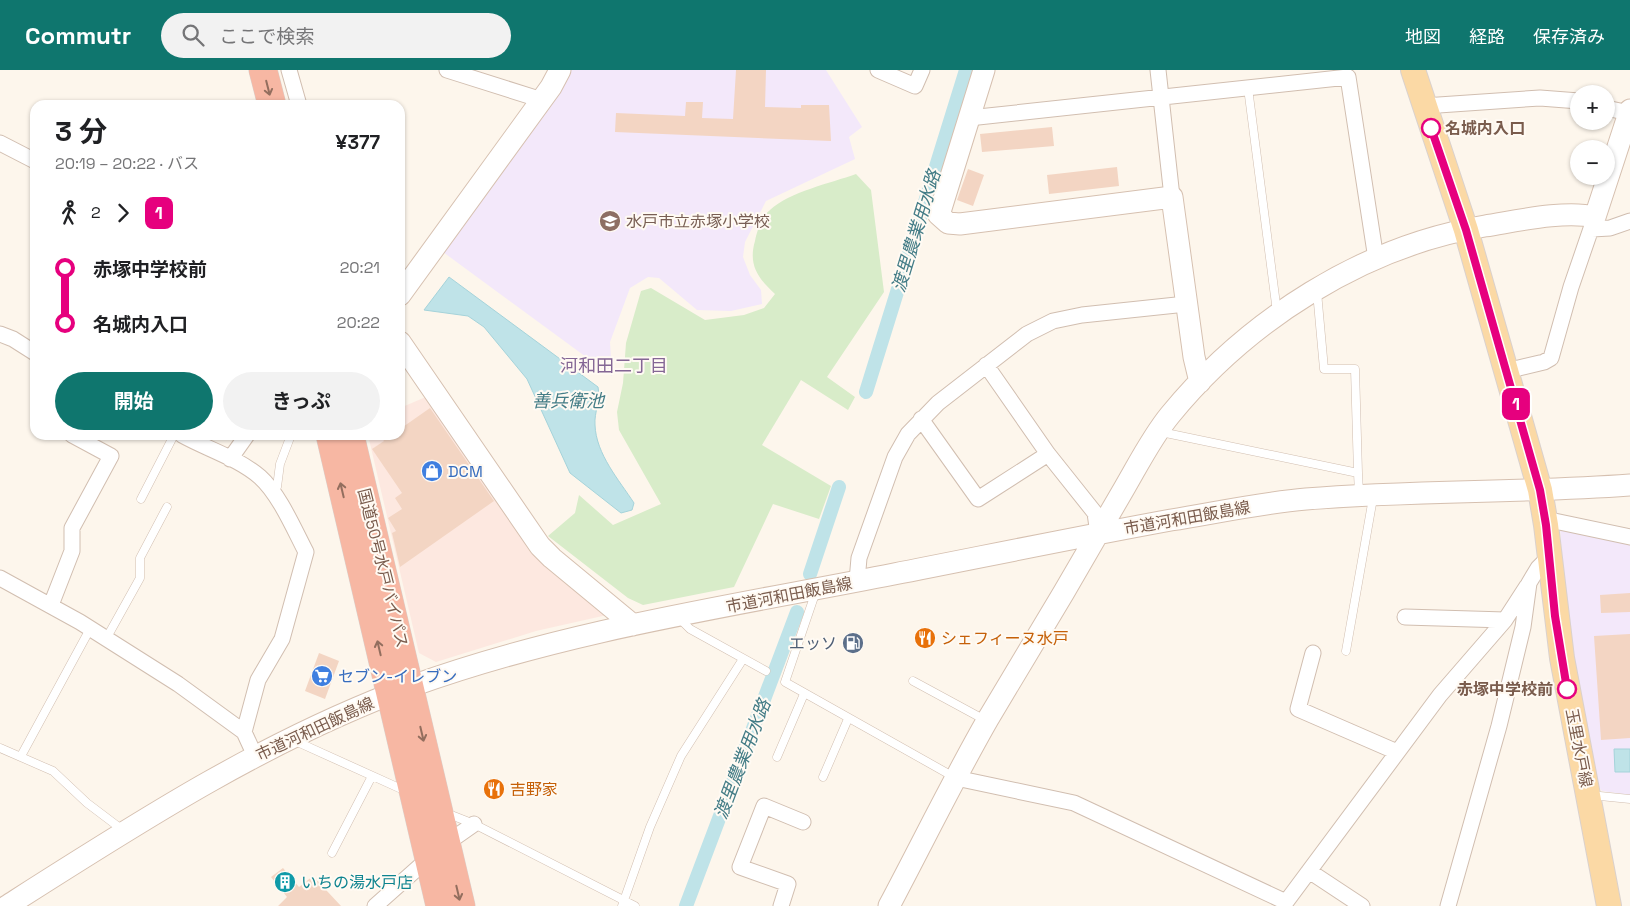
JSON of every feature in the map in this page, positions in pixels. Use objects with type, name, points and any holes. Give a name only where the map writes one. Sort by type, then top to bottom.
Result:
[{"type":"highway","points":[[245,70],[252,100]]},
{"type":"highway","points":[[264,70],[271,100]]},
{"type":"highway","name":"国道50号水戸バイパス","points":[[331,440],[401,691]]},
{"type":"highway","name":"国道50号水戸バイパス","points":[[351,440],[401,691],[426,802],[438,850],[462,906]]},
{"type":"highway","name":"国道50号水戸バイパス","points":[[438,850],[440,906]]},
{"type":"main road","name":"玉里水戸線","points":[[1413,70],[1466,230],[1540,490],[1562,658],[1609,906]]},
{"type":"street","points":[[289,70],[298,100]]},
{"type":"street","points":[[447,70],[542,100]]},
{"type":"street","points":[[405,288],[542,100],[560,70]]},
{"type":"street","points":[[878,70],[915,86],[922,70]]},
{"type":"street","points":[[984,70],[939,215],[948,223],[960,224],[1172,197]]},
{"type":"street","points":[[1158,70],[1186,304],[1200,382]]},
{"type":"street","points":[[969,118],[1348,77],[1376,259]]},
{"type":"street","points":[[1424,106],[1540,98],[1570,100]]},
{"type":"street","points":[[1506,371],[1544,362],[1551,358],[1571,287],[1594,223],[1629,111],[1615,109]]},
{"type":"street","points":[[0,143],[30,158]]},
{"type":"street","points":[[889,906],[987,721],[1168,417],[1239,343],[1277,314],[1317,290],[1376,259],[1442,235],[1573,215],[1610,228],[1630,221]]},
{"type":"street","points":[[857,581],[859,558],[895,458],[908,434],[921,419],[1027,334],[1053,321],[1082,315],[1186,304]]},
{"type":"street","points":[[0,334],[14,339],[30,350]]},
{"type":"street","points":[[405,349],[540,546],[633,625]]},
{"type":"street","points":[[986,365],[1048,454],[1095,513],[1098,534]]},
{"type":"street","points":[[921,419],[978,499],[1048,454]]},
{"type":"street","points":[[51,606],[72,550],[72,528],[111,456],[81,440]]},
{"type":"street","points":[[202,440],[261,478],[271,489],[306,552],[282,639],[258,680],[244,732]]},
{"type":"street","points":[[230,459],[243,440]]},
{"type":"street","name":"市道河和田飯島線","points":[[8,906],[124,831],[255,756],[401,691],[506,656],[677,616],[1098,534],[1244,508],[1302,500],[1366,496],[1630,485]]},
{"type":"street","points":[[1545,519],[1630,537]]},
{"type":"street","points":[[956,778],[1074,803],[1287,905],[1397,752],[1440,695],[1505,620],[1538,568],[1550,556]]},
{"type":"street","points":[[0,578],[90,629],[178,684],[244,732],[255,756]]},
{"type":"street","points":[[1448,906],[1499,726],[1523,626],[1529,583]]},
{"type":"street","points":[[1405,617],[1505,620]]},
{"type":"street","points":[[1313,653],[1298,709],[1397,752]]},
{"type":"street","points":[[780,906],[788,884],[740,867],[764,806],[803,822]]},
{"type":"street","points":[[375,906],[438,850],[474,824]]},
{"type":"street","points":[[1309,872],[1362,906]]},
{"type":"lane","points":[[1248,88],[1277,314]]},
{"type":"lane","points":[[1317,290],[1324,369],[1355,369],[1358,473],[1366,496],[1346,651]]},
{"type":"lane","points":[[1159,432],[1358,473]]},
{"type":"lane","points":[[141,499],[171,440]]},
{"type":"lane","points":[[271,489],[277,488],[280,464],[289,440]]},
{"type":"lane","points":[[106,639],[140,578],[140,558],[167,507]]},
{"type":"lane","points":[[816,590],[785,682],[956,778]]},
{"type":"lane","points":[[677,616],[690,629],[766,671]]},
{"type":"lane","points":[[20,756],[90,629]]},
{"type":"lane","points":[[623,903],[681,756],[744,659]]},
{"type":"lane","points":[[914,681],[987,721]]},
{"type":"lane","points":[[777,757],[804,694]]},
{"type":"lane","points":[[823,777],[848,719]]},
{"type":"lane","points":[[291,739],[474,824],[623,903],[635,906]]},
{"type":"lane","points":[[0,748],[52,771],[87,803],[124,831]]},
{"type":"lane","points":[[332,853],[372,776]]},
{"type":"lane","points":[[1588,794],[1630,799]]},
{"type":"shaded area","name":"水戸市立赤塚小学校","points":[[567,70],[826,70],[862,127],[849,137],[855,159],[766,201],[745,242],[743,257],[750,275],[761,290],[762,304],[731,311],[697,310],[659,278],[648,277],[630,288],[610,342],[612,376],[443,252]]},
{"type":"shaded area","points":[[428,396],[607,615],[536,631],[436,662],[419,653],[369,440],[405,440],[405,406]]},
{"type":"shaded area","points":[[1560,527],[1630,542],[1630,795],[1602,791],[1596,784],[1567,633]]},
{"type":"green space","points":[[856,174],[871,190],[884,292],[827,377],[855,397],[848,410],[801,380],[762,445],[831,486],[819,519],[773,504],[734,587],[643,605],[628,598],[548,536],[575,513],[579,495],[613,525],[661,504],[619,430],[617,412],[623,383],[626,343],[641,291],[651,288],[705,320],[744,315],[764,308],[775,294],[759,277],[754,264],[753,250],[760,224],[765,216],[770,210],[788,198]]},
{"type":"water","name":"善兵衛池","points":[[449,277],[598,387],[599,397],[595,420],[596,436],[609,466],[634,503],[632,510],[621,513],[570,473],[527,379],[484,327],[468,316],[424,310]]},
{"type":"water","points":[[1614,749],[1630,749],[1630,772],[1615,772]]},
{"type":"building","points":[[736,70],[766,70],[765,107],[801,108],[801,105],[829,105],[831,141],[615,132],[616,113],[685,116],[686,102],[703,102],[702,118],[733,119]]},
{"type":"building","points":[[1052,127],[1054,146],[982,152],[980,134]]},
{"type":"building","points":[[1117,167],[1119,186],[1049,194],[1047,175]]},
{"type":"building","points":[[968,169],[984,175],[973,206],[957,200]]},
{"type":"building","name":"DCM","points":[[430,408],[494,501],[400,567],[392,533],[396,531],[388,518],[402,509],[395,498],[402,493],[372,449],[383,440],[405,440],[405,426]]},
{"type":"building","points":[[1630,593],[1630,612],[1601,613],[1600,595]]},
{"type":"building","points":[[1630,634],[1630,738],[1601,740],[1594,636]]},
{"type":"building","name":"セブン-イレブン","points":[[319,653],[339,661],[325,699],[305,691]]},
{"type":"building","name":"いちの湯水戸店","points":[[283,868],[299,887],[313,876],[341,906],[278,906],[287,897],[271,877]]},
{"type":"waterway","name":"渡里農業用水路","points":[[866,392],[966,70]]},
{"type":"waterway","name":"渡里農業用水路","points":[[810,574],[839,487]]},
{"type":"waterway","name":"渡里農業用水路","points":[[686,906],[797,612]]},
{"type":"bus line","name":"1","points":[[1431,128],[1466,230],[1540,490],[1550,556],[1555,616],[1567,689]]},
{"type":"place","name":"名城内入口","points":[[1431,128]]},
{"type":"place","name":"水戸市立赤塚小学校","points":[[610,221]]},
{"type":"place","name":"DCM","points":[[432,471]]},
{"type":"place","name":"シェフィーヌ水戸","points":[[925,638]]},
{"type":"place","name":"エッソ","points":[[853,643]]},
{"type":"place","name":"セブン-イレブン","points":[[322,676]]},
{"type":"place","name":"赤塚中学校前","points":[[1567,689]]},
{"type":"place","name":"吉野家","points":[[494,789]]},
{"type":"place","name":"いちの湯水戸店","points":[[285,882]]},
{"type":"district","name":"河和田二丁目","points":[[614,365]]}]
